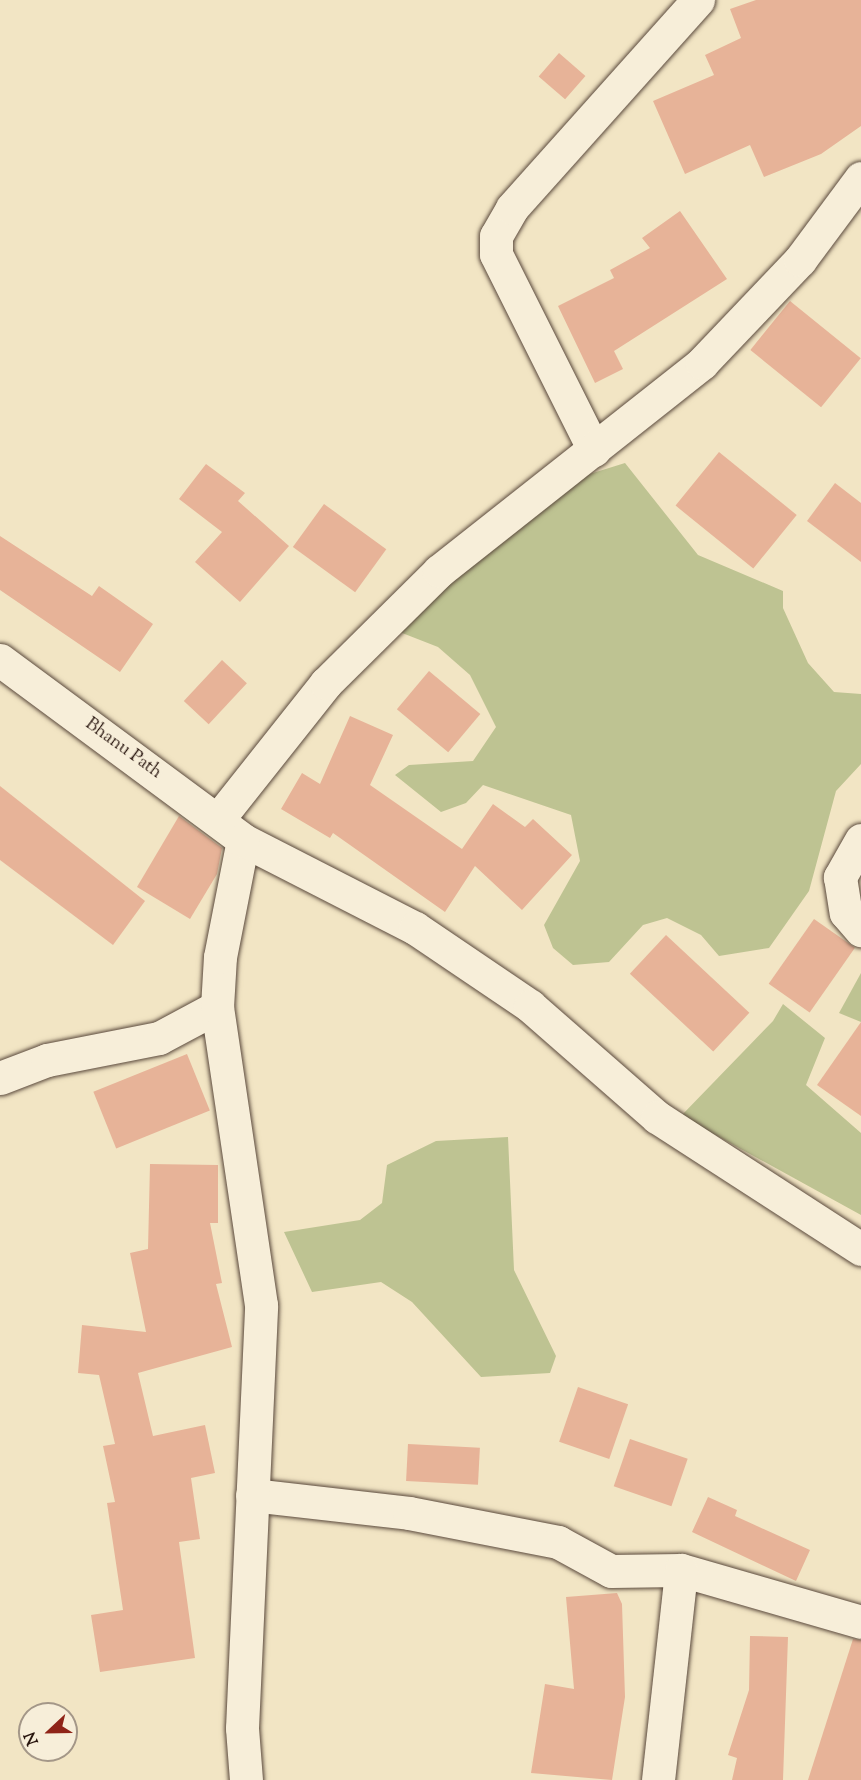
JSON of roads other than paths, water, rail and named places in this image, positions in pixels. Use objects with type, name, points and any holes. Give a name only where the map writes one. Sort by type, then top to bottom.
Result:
[{"type":"street","points":[[594,450],[496,254],[496,236],[512,208],[698,0]]},
{"type":"street","points":[[219,818],[326,683],[439,571],[702,363],[800,260],[861,178]]},
{"type":"street","name":"Bhanu Path","points":[[0,660],[219,818],[243,840],[415,928],[530,1006],[657,1117],[861,1249]]},
{"type":"street","points":[[243,840],[220,957],[217,1007],[261,1305],[242,1728],[246,1780]]},
{"type":"street","points":[[861,840],[840,877],[846,913],[861,930]]},
{"type":"street","points":[[0,1078],[46,1060],[159,1038],[217,1007]]},
{"type":"street","points":[[252,1495],[409,1513],[558,1542],[611,1571],[681,1570],[861,1622]]},
{"type":"street","points":[[658,1780],[681,1570]]}]
